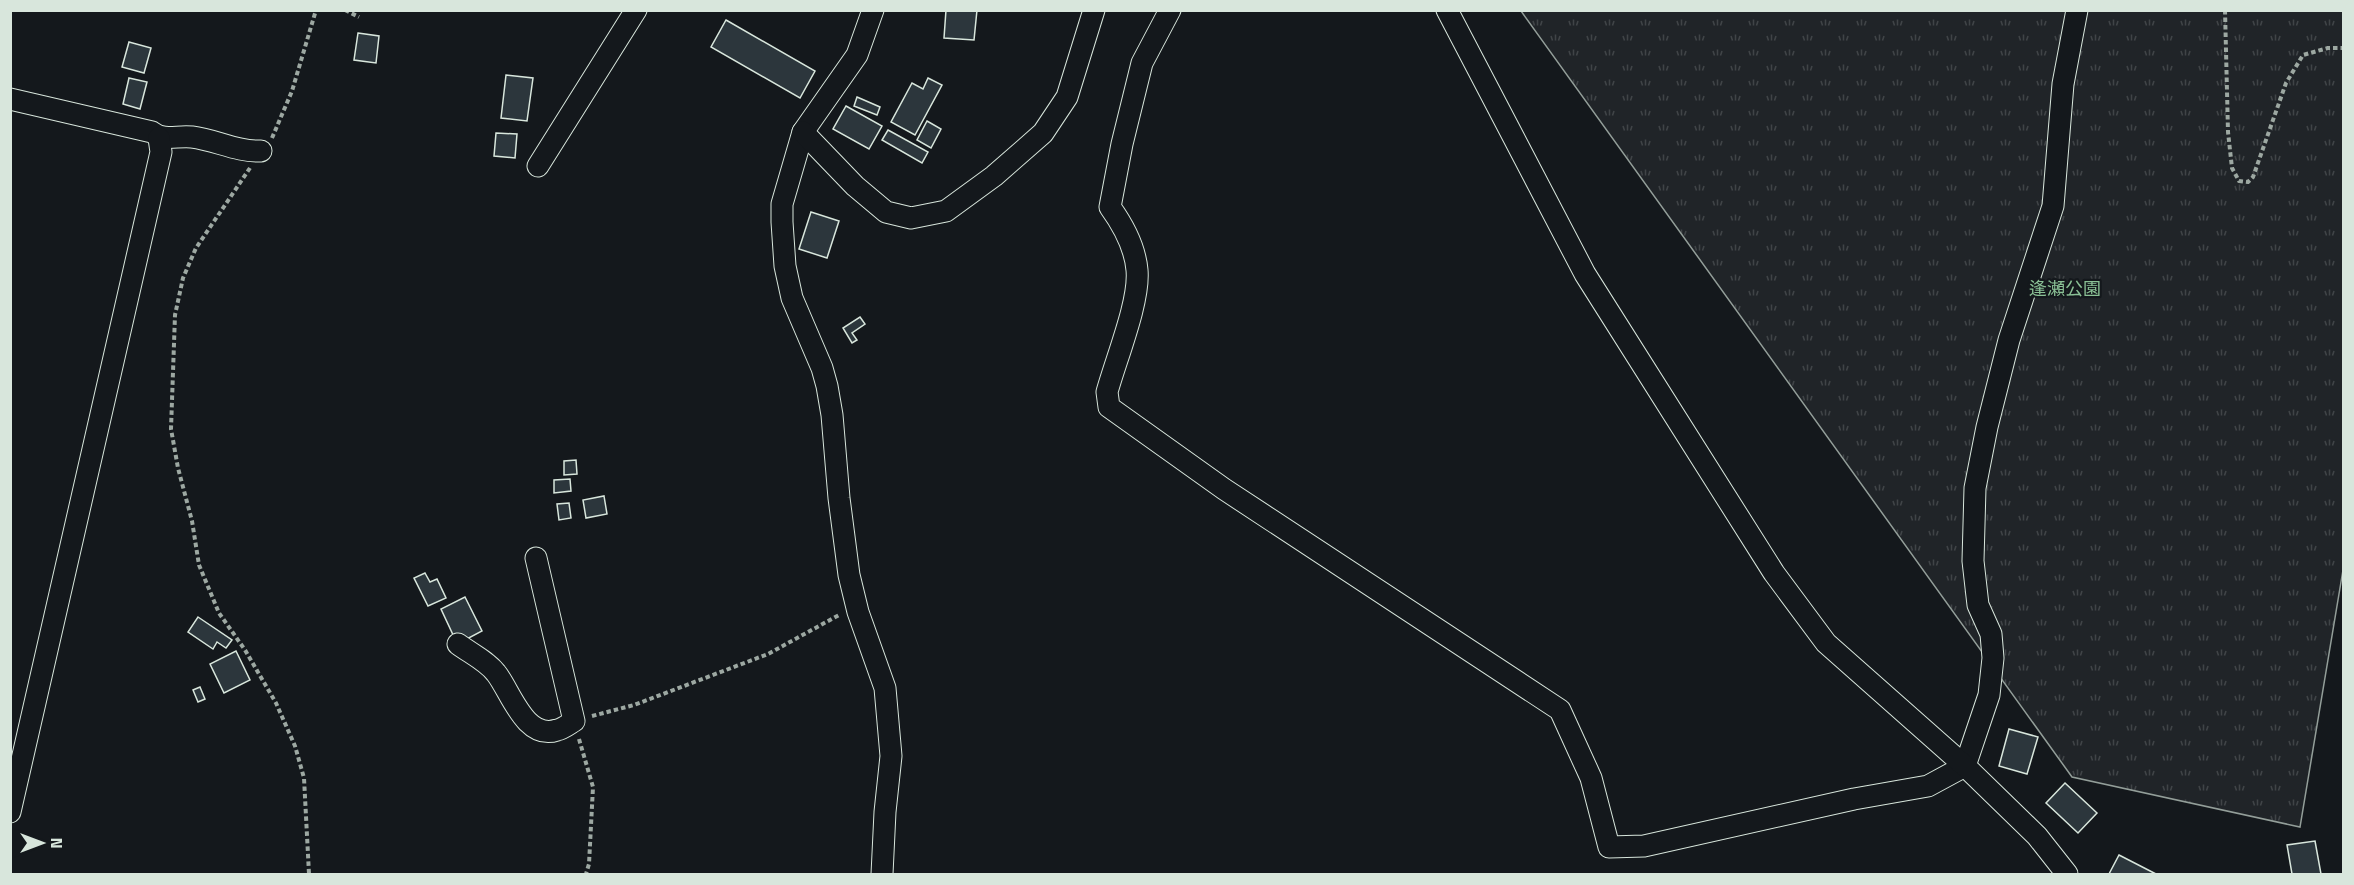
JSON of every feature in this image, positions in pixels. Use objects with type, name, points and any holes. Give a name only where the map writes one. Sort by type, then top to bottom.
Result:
[{"type":"street","points":[[538,165],[636,10]]},
{"type":"street","points":[[803,132],[847,178],[886,212],[911,218],[946,211],[994,176],[1043,133],[1067,97],[1095,10]]},
{"type":"street","points":[[1170,10],[1143,63],[1122,144],[1110,207],[1125,228],[1137,269],[1136,296],[1107,392],[1109,407],[1224,489],[1560,710],[1591,778],[1609,847],[1644,846],[1854,799],[1929,786],[1965,766],[1989,695],[1993,658],[1991,634],[1978,605],[1973,561],[1975,488],[1987,427],[2009,340],[2053,206],[2063,84],[2078,10]]},
{"type":"street","points":[[1447,10],[1585,274],[1774,573],[1827,643],[1965,766],[2037,836],[2067,874]]},
{"type":"street","points":[[866,13],[857,55],[803,132],[782,204],[785,266],[792,298],[822,368],[827,386],[848,565],[858,612],[885,688],[891,733],[891,756],[882,874]]},
{"type":"street","points":[[10,99],[152,132],[159,138],[161,152],[14,783],[10,812]]},
{"type":"street","points":[[159,138],[191,137],[249,152],[261,151]]},
{"type":"street","points":[[458,644],[496,672],[513,703],[529,723],[543,730],[556,731],[574,721],[536,558]]},
{"type":"path","points":[[309,874],[304,778],[295,746],[276,703],[245,650],[219,613],[200,565],[171,429],[175,315],[183,278],[196,248],[261,151],[270,142],[292,91],[316,10]]},
{"type":"path","points":[[345,10],[359,17]]},
{"type":"path","points":[[2225,10],[2228,132],[2232,168],[2239,181],[2248,182],[2253,177],[2286,83],[2303,55],[2328,48],[2343,48]]},
{"type":"path","points":[[586,874],[590,864],[593,787],[574,721],[634,705],[768,654],[837,615],[858,612]]},
{"type":"green space","name":"逢瀬公園","points":[[1521,11],[2343,11],[2343,570],[2300,827],[2072,777]]},
{"type":"building","points":[[946,10],[977,10],[974,40],[944,38]]},
{"type":"building","points":[[726,20],[815,71],[800,98],[711,47]]},
{"type":"building","points":[[358,33],[379,36],[376,63],[354,60]]},
{"type":"building","points":[[129,42],[151,48],[144,73],[122,67]]},
{"type":"building","points":[[506,75],[533,78],[527,121],[501,118]]},
{"type":"building","points":[[129,78],[147,82],[140,109],[123,104]]},
{"type":"building","points":[[928,78],[942,85],[915,135],[891,122],[912,83],[923,89]]},
{"type":"building","points":[[857,97],[880,107],[877,115],[854,106]]},
{"type":"building","points":[[846,106],[882,126],[869,149],[833,129]]},
{"type":"building","points":[[927,121],[941,129],[931,148],[917,140]]},
{"type":"building","points":[[888,130],[928,152],[922,163],[882,140]]},
{"type":"building","points":[[496,133],[517,134],[515,158],[494,156]]},
{"type":"building","points":[[811,212],[839,221],[827,258],[799,249]]},
{"type":"building","points":[[860,317],[865,324],[852,333],[857,340],[852,343],[843,328]]},
{"type":"building","points":[[576,460],[577,474],[564,475],[564,461]]},
{"type":"building","points":[[570,479],[571,491],[554,493],[554,480]]},
{"type":"building","points":[[604,496],[607,514],[586,518],[583,500]]},
{"type":"building","points":[[569,503],[571,518],[559,520],[557,504]]},
{"type":"building","points":[[425,573],[430,582],[437,579],[446,598],[428,606],[414,578]]},
{"type":"building","points":[[465,597],[482,631],[465,640],[455,639],[441,609]]},
{"type":"building","points":[[198,617],[232,640],[226,648],[217,642],[213,649],[188,632]]},
{"type":"building","points":[[236,651],[250,680],[224,693],[210,664]]},
{"type":"building","points":[[200,687],[205,699],[198,702],[193,690]]},
{"type":"building","points":[[2009,729],[2038,737],[2027,774],[1999,766]]},
{"type":"building","points":[[2065,783],[2097,813],[2078,833],[2046,803]]},
{"type":"building","points":[[2315,841],[2321,874],[2292,874],[2287,845]]},
{"type":"building","points":[[2119,855],[2156,874],[2109,874]]}]
